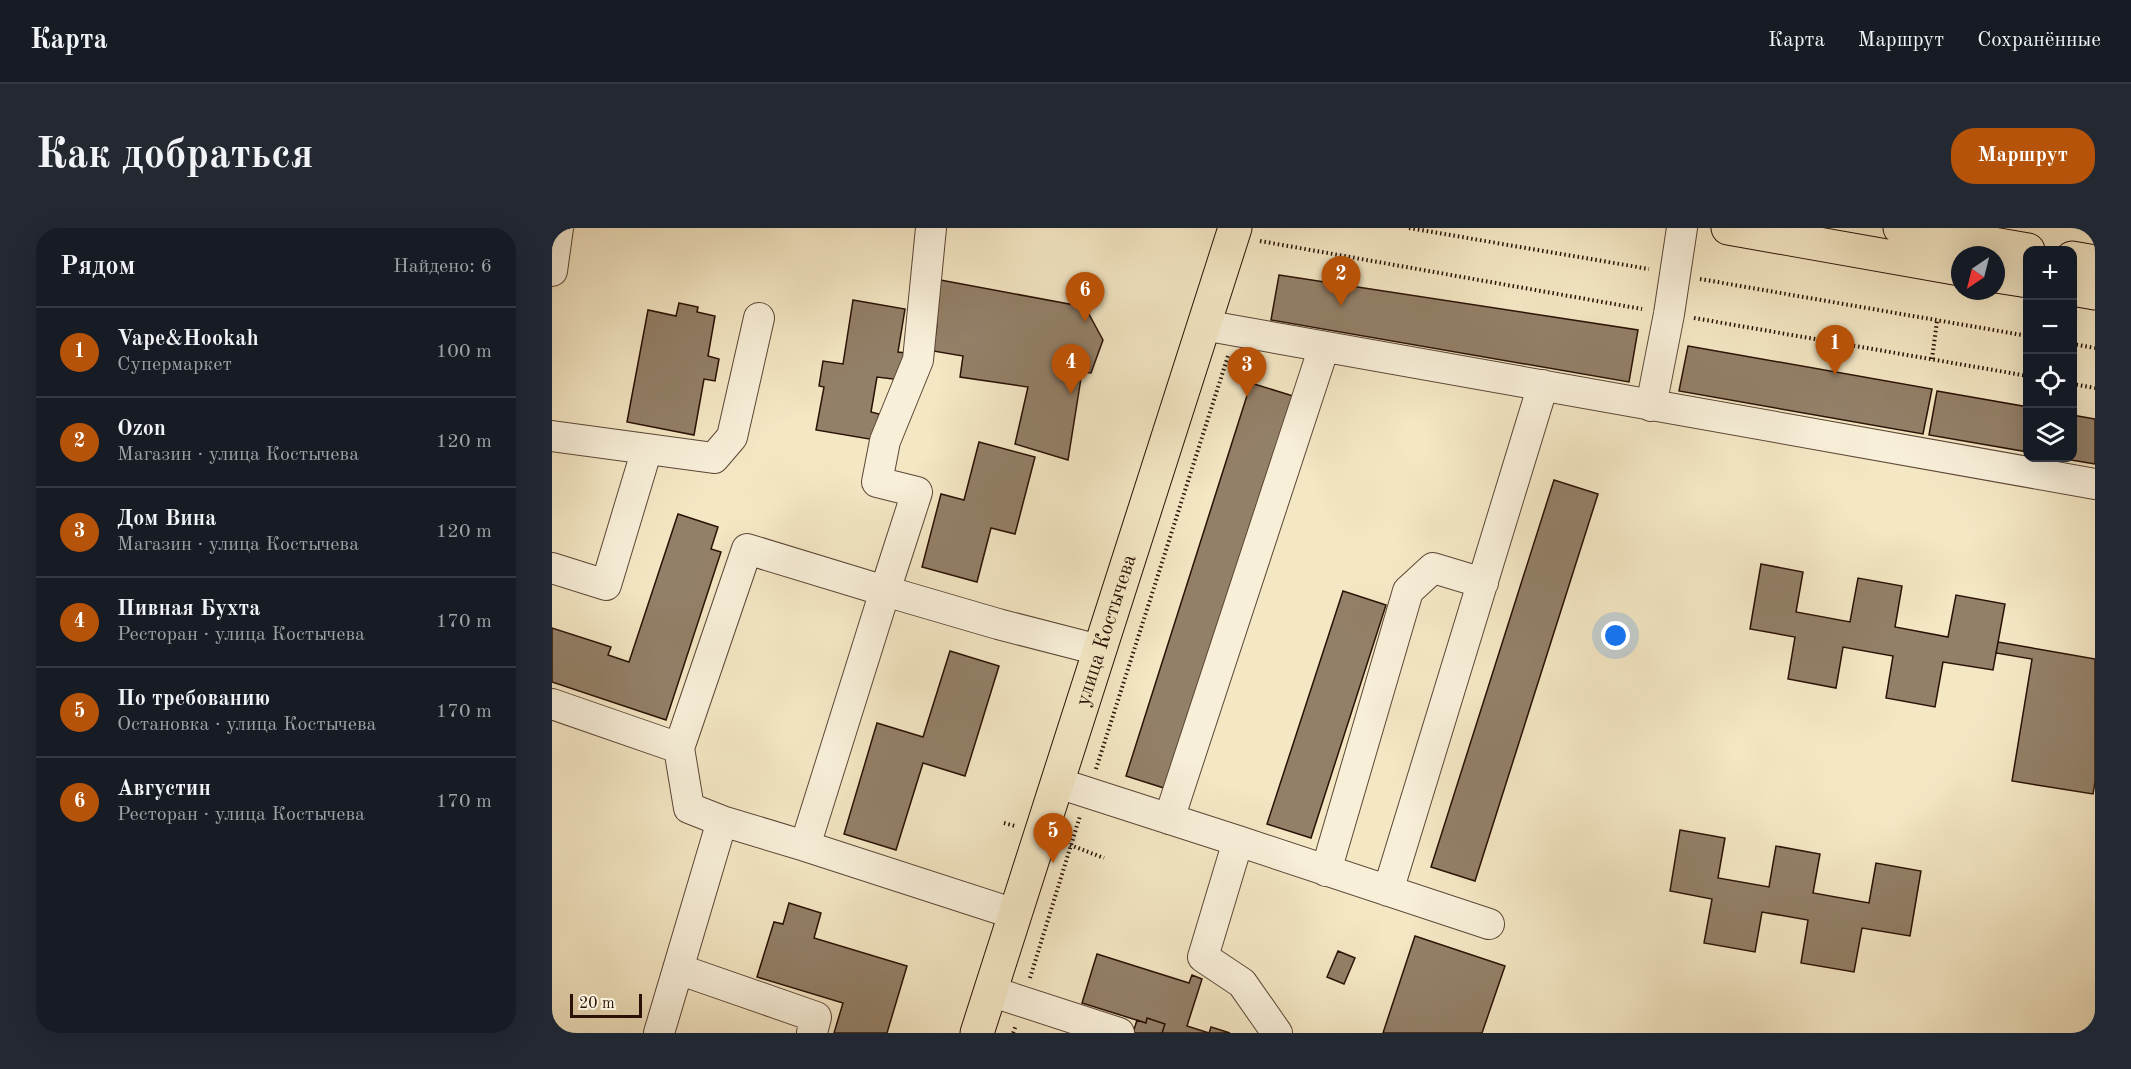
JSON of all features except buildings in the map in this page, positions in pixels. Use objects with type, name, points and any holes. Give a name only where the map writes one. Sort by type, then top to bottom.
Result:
[{"type":"main road","points":[[1728,228],[1951,267]]},
{"type":"main road","points":[[1900,228],[2023,249]]},
{"type":"main road","name":"улица Костычева","points":[[977,1033],[1015,914],[1073,787],[1100,650],[1203,325],[1251,234]]},
{"type":"main road","points":[[2077,259],[2095,262]]},
{"type":"main road","points":[[2005,277],[2023,280]]},
{"type":"main road","points":[[2077,290],[2095,293]]},
{"type":"lane","points":[[552,271],[558,228]]},
{"type":"lane","points":[[805,846],[916,492],[878,482],[885,441],[918,360],[931,228]]},
{"type":"lane","points":[[1651,406],[1682,228]]},
{"type":"lane","points":[[552,436],[714,458],[732,437],[759,318]]},
{"type":"lane","points":[[1203,325],[2095,484]]},
{"type":"lane","points":[[1168,819],[1324,347]]},
{"type":"lane","points":[[1388,891],[1543,386]]},
{"type":"lane","points":[[552,568],[606,585],[647,449]]},
{"type":"lane","points":[[1015,914],[722,821],[689,808],[679,748],[747,549],[998,624],[1100,650]]},
{"type":"lane","points":[[1326,871],[1408,591],[1433,568],[1483,583]]},
{"type":"lane","points":[[552,704],[679,748]]},
{"type":"lane","points":[[1073,787],[1489,924]]},
{"type":"lane","points":[[659,1033],[722,821]]},
{"type":"lane","points":[[1238,841],[1203,957],[1242,983],[1277,1033]]},
{"type":"lane","points":[[678,969],[816,1017],[812,1033]]},
{"type":"lane","points":[[990,991],[1119,1033]]},
{"type":"path","points":[[1409,228],[2023,335]]},
{"type":"path","points":[[1932,359],[1937,321]]},
{"type":"path","points":[[1013,1033],[1070,845],[1073,787],[1235,332]]},
{"type":"path","points":[[2077,345],[2095,348]]},
{"type":"path","points":[[2077,385],[2095,388]]},
{"type":"place","name":"Ozon","points":[[1341,306]]},
{"type":"place","name":"Августин","points":[[1085,322]]},
{"type":"place","name":"Vape&Hookah","points":[[1835,375]]},
{"type":"place","name":"Пивная Бухта","points":[[1071,394]]},
{"type":"place","name":"Дом Вина","points":[[1247,397]]},
{"type":"place","name":"По требованию","points":[[1053,863]]}]
